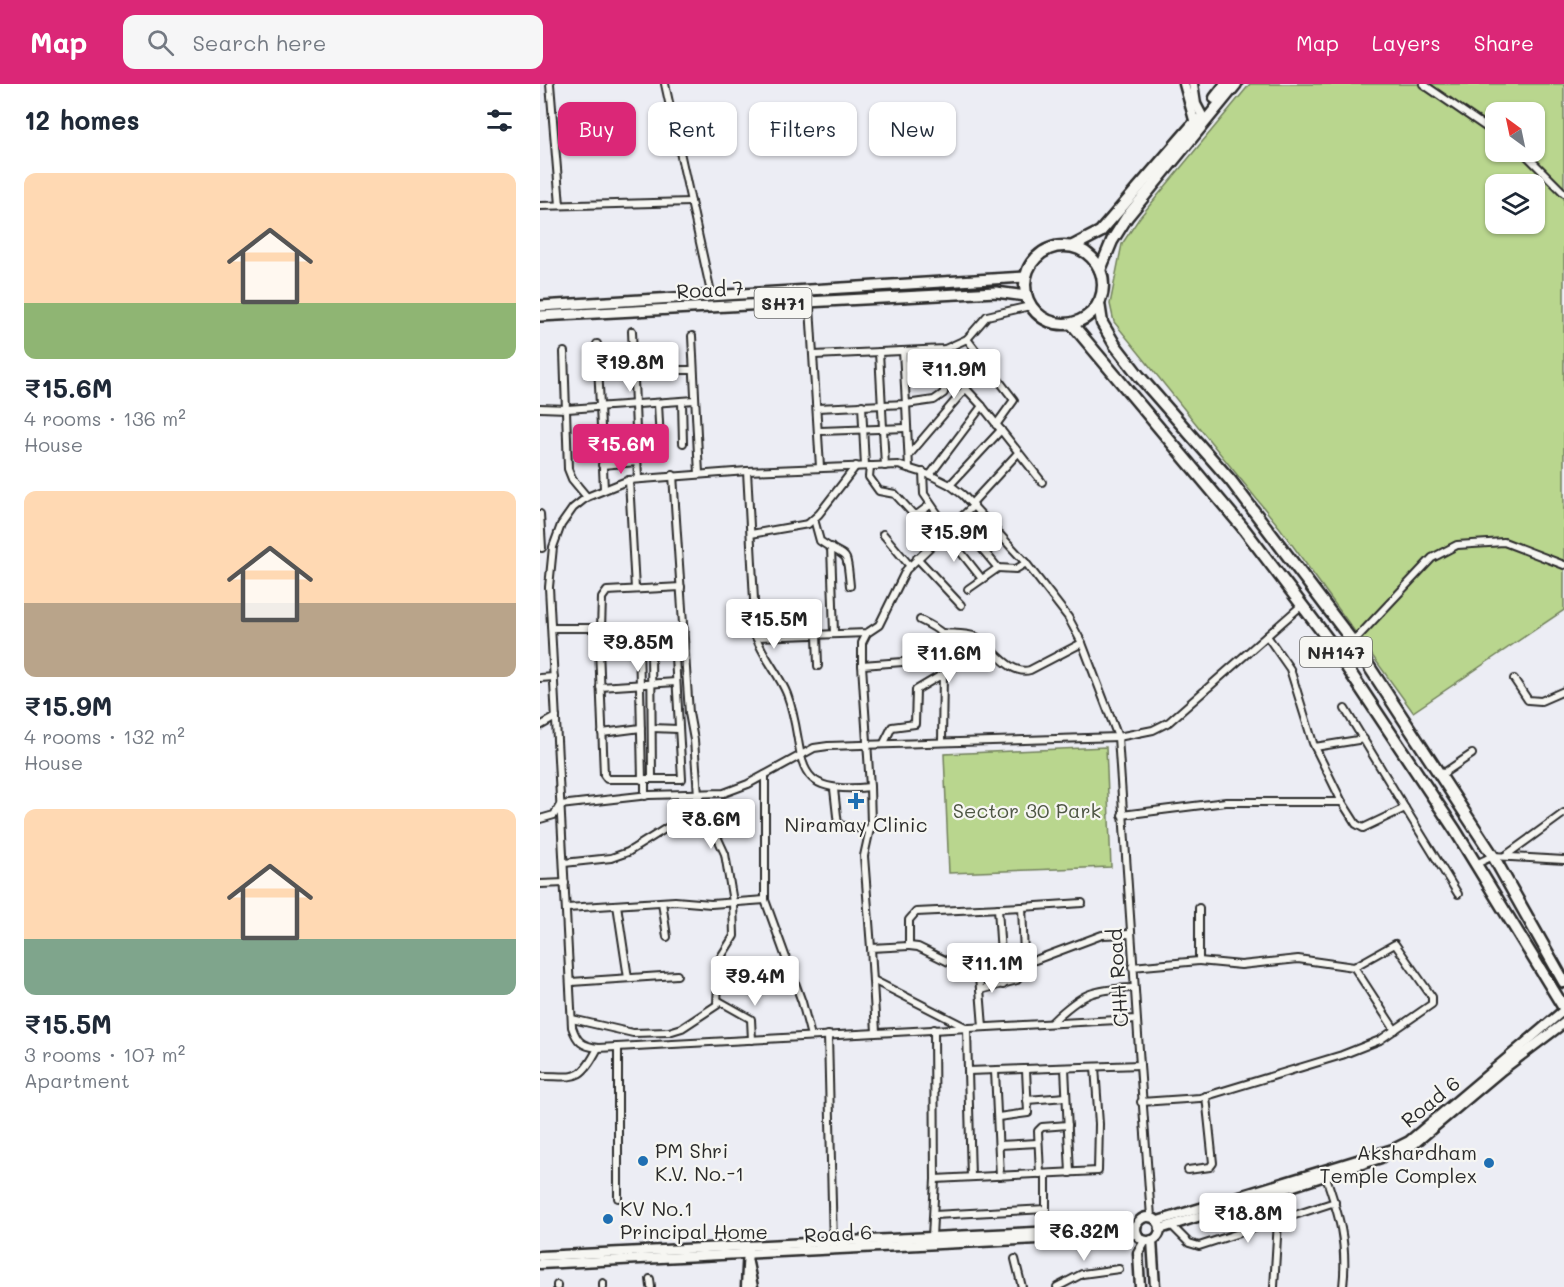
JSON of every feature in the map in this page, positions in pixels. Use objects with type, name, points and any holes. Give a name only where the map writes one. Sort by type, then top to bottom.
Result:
[{"type":"highway","name":"NH147","points":[[1226,84],[1127,217],[1112,241],[1100,270],[1103,284],[1099,303],[1102,323],[1115,345],[1139,376],[1231,481],[1353,642],[1493,856],[1564,982]]},
{"type":"highway","name":"NH147","points":[[1025,277],[1034,258],[1043,251],[1054,246],[1073,246],[1100,232],[1236,84]]},
{"type":"highway","points":[[1073,246],[1088,254],[1100,270]]},
{"type":"highway","points":[[1025,277],[1028,301],[1047,321],[1072,324],[1089,315],[1099,303]]},
{"type":"highway","name":"NH147","points":[[1072,324],[1174,442],[1330,642],[1476,864],[1564,1009]]},
{"type":"main road","name":"Road 7","points":[[540,306],[1025,277]]},
{"type":"main road","name":"Road 7","points":[[540,316],[996,292],[1028,301]]},
{"type":"street","points":[[550,84],[560,205]]},
{"type":"street","points":[[665,84],[712,297]]},
{"type":"street","points":[[1184,84],[1199,123]]},
{"type":"street","points":[[1193,84],[1199,123]]},
{"type":"street","points":[[1423,84],[1485,126]]},
{"type":"street","points":[[1533,162],[1564,193]]},
{"type":"street","points":[[540,206],[691,202]]},
{"type":"street","points":[[810,291],[820,432],[820,467]]},
{"type":"street","points":[[814,355],[945,349],[957,346],[967,339],[987,316],[1028,301]]},
{"type":"street","points":[[632,331],[633,405],[638,479]]},
{"type":"street","points":[[692,336],[699,474]]},
{"type":"street","points":[[950,485],[999,428],[1014,400],[967,339]]},
{"type":"street","points":[[597,344],[604,489]]},
{"type":"street","points":[[817,408],[882,403],[906,404],[941,397],[944,393],[945,349]]},
{"type":"street","points":[[903,351],[909,468]]},
{"type":"street","points":[[564,352],[569,474],[587,497]]},
{"type":"street","points":[[879,352],[885,466]]},
{"type":"street","points":[[945,366],[982,406],[1042,482]]},
{"type":"street","points":[[658,370],[693,370]]},
{"type":"street","points":[[909,455],[966,388]]},
{"type":"street","points":[[540,408],[567,409],[696,400]]},
{"type":"street","points":[[682,402],[682,443]]},
{"type":"street","points":[[658,403],[660,442]]},
{"type":"street","points":[[862,405],[862,430],[869,477],[878,490],[895,494],[913,514],[918,514],[930,505]]},
{"type":"street","points":[[982,406],[926,474],[923,491],[930,505],[982,579]]},
{"type":"street","points":[[820,432],[907,428]]},
{"type":"street","points":[[876,1032],[864,856],[870,830],[870,787],[862,643],[867,633],[879,625],[910,566],[958,520],[1018,453]]},
{"type":"street","points":[[602,465],[637,462]]},
{"type":"street","points":[[751,534],[799,527],[814,519],[856,466]]},
{"type":"street","name":"CHH Road","points":[[598,1048],[583,1046],[576,1038],[572,1018],[553,628],[549,587],[553,547],[561,525],[573,508],[587,497],[629,480],[820,467],[909,468],[950,485],[973,504],[1026,563],[1068,617],[1082,643],[1118,737],[1141,1102],[1156,1222]]},
{"type":"street","points":[[747,471],[756,637],[763,655],[787,694],[800,755],[814,781],[826,788],[870,787]]},
{"type":"street","points":[[572,1018],[633,1033],[669,1032],[682,1028],[713,1008],[718,1000],[719,960],[734,936],[733,902],[725,854],[698,795],[673,476]]},
{"type":"street","points":[[629,480],[635,589]]},
{"type":"street","points":[[540,514],[541,548],[553,547]]},
{"type":"street","points":[[814,519],[818,538],[840,550],[846,557],[850,586]]},
{"type":"street","points":[[958,520],[998,567]]},
{"type":"street","points":[[883,534],[910,566]]},
{"type":"street","points":[[1353,642],[1432,558],[1457,545],[1504,542],[1564,565]]},
{"type":"street","points":[[831,547],[834,633]]},
{"type":"street","points":[[917,558],[961,605]]},
{"type":"street","points":[[968,589],[998,567],[1016,569],[1026,563]]},
{"type":"street","points":[[540,588],[549,587]]},
{"type":"street","points":[[601,629],[603,594],[635,589],[681,587]]},
{"type":"street","points":[[540,819],[554,814],[560,804],[645,796],[724,793],[765,775],[813,748],[867,743],[1118,737],[1146,732],[1169,722],[1302,605]]},
{"type":"street","points":[[920,620],[943,633],[975,637],[995,654],[1023,671],[1030,670],[1082,643]]},
{"type":"street","points":[[553,628],[601,629],[610,633],[684,630]]},
{"type":"street","points":[[645,632],[640,685],[646,780]]},
{"type":"street","points":[[756,637],[867,633]]},
{"type":"street","points":[[884,743],[892,727],[915,724],[916,690],[943,674],[950,666],[953,656],[951,645],[943,633]]},
{"type":"street","points":[[817,634],[818,666]]},
{"type":"street","points":[[1267,636],[1290,669],[1315,747],[1342,802],[1356,824],[1363,828],[1405,808]]},
{"type":"street","points":[[674,639],[676,682],[682,779],[607,779],[604,775],[600,646],[674,639]]},
{"type":"street","points":[[645,640],[652,684],[652,728],[645,796]]},
{"type":"street","points":[[862,665],[903,662]]},
{"type":"street","points":[[942,741],[943,674]]},
{"type":"street","points":[[540,678],[554,677]]},
{"type":"street","points":[[1514,679],[1528,700],[1541,701],[1564,691]]},
{"type":"street","points":[[600,687],[676,682]]},
{"type":"street","points":[[1345,709],[1458,894]]},
{"type":"street","points":[[540,726],[556,717]]},
{"type":"street","points":[[602,733],[641,728]]},
{"type":"street","points":[[652,728],[678,729]]},
{"type":"street","points":[[1315,747],[1364,739]]},
{"type":"street","points":[[1441,774],[1472,753]]},
{"type":"street","points":[[765,775],[765,900],[802,1002],[811,1036]]},
{"type":"street","points":[[834,789],[838,825],[870,830]]},
{"type":"street","points":[[564,863],[611,858],[628,852],[681,819],[698,795]]},
{"type":"street","points":[[1122,815],[1226,802],[1342,802]]},
{"type":"street","points":[[1504,856],[1564,813]]},
{"type":"street","points":[[1476,864],[1493,856],[1564,860]]},
{"type":"street","points":[[540,885],[565,883]]},
{"type":"street","points":[[567,908],[662,902],[765,900]]},
{"type":"street","points":[[662,902],[667,937]]},
{"type":"street","points":[[909,946],[909,920],[916,912],[1082,903]]},
{"type":"street","points":[[617,905],[628,978]]},
{"type":"street","points":[[1022,907],[1024,954],[1030,962]]},
{"type":"street","points":[[998,908],[1003,985]]},
{"type":"street","points":[[1199,908],[1199,961]]},
{"type":"street","points":[[980,990],[1017,980],[1030,962],[1102,935],[1131,934]]},
{"type":"street","points":[[1132,967],[1199,961],[1241,965],[1298,959],[1354,967],[1395,944],[1432,997],[1432,1004],[1380,1040],[1342,1055],[1206,1096],[1141,1102]]},
{"type":"street","points":[[871,948],[918,947],[967,971],[988,957],[1024,954]]},
{"type":"street","points":[[978,964],[983,1027]]},
{"type":"street","points":[[1354,967],[1395,1030]]},
{"type":"street","points":[[571,982],[677,975]]},
{"type":"street","points":[[873,980],[967,1028]]},
{"type":"street","points":[[1052,1023],[1073,1002],[1090,992],[1133,988]]},
{"type":"street","points":[[718,1000],[751,1019],[752,1040]]},
{"type":"street","name":"Road 6","points":[[1156,1222],[1325,1174],[1409,1141],[1564,1009]]},
{"type":"street","points":[[540,1076],[576,1076],[588,1068],[598,1048],[1136,1019]]},
{"type":"street","name":"Road 6","points":[[1156,1222],[1171,1225],[1413,1145],[1502,1070],[1564,1023]]},
{"type":"street","points":[[967,1028],[971,1177]]},
{"type":"street","points":[[932,1237],[935,1179],[934,1029]]},
{"type":"street","points":[[828,1035],[833,1246]]},
{"type":"street","points":[[618,1047],[618,1198]]},
{"type":"street","points":[[968,1071],[1140,1065]]},
{"type":"street","points":[[935,1179],[1094,1173],[1100,1168],[1095,1067]]},
{"type":"street","points":[[1065,1068],[1070,1173]]},
{"type":"street","points":[[998,1117],[1026,1115],[1026,1070]]},
{"type":"street","points":[[995,1071],[1000,1176]]},
{"type":"street","points":[[1188,1170],[1210,1167],[1213,1163],[1206,1096]]},
{"type":"street","points":[[1027,1100],[1066,1097]]},
{"type":"street","points":[[934,1215],[1046,1209],[1038,1131],[1042,1127],[1068,1125]]},
{"type":"street","points":[[999,1145],[1038,1143]]},
{"type":"street","points":[[1325,1174],[1345,1242],[1343,1287]]},
{"type":"street","points":[[1171,1225],[1189,1243],[1199,1246],[1335,1202]]},
{"type":"street","points":[[1140,1287],[1138,1253],[1149,1240],[1158,1236],[1156,1222],[1140,1220],[1136,1230],[1149,1240],[1155,1287]]},
{"type":"street","points":[[1274,1287],[1278,1221]]},
{"type":"street","name":"Road 6","points":[[540,1256],[833,1246],[1136,1230]]},
{"type":"street","name":"Road 6","points":[[833,1246],[932,1237],[1136,1230]]},
{"type":"street","points":[[746,1287],[748,1249]]},
{"type":"street","name":"Road 6","points":[[540,1264],[748,1249]]},
{"type":"street","points":[[1015,1259],[1022,1287]]},
{"type":"street","points":[[748,1263],[753,1287]]},
{"type":"street","points":[[1057,1287],[1082,1274],[1119,1269]]},
{"type":"green space","points":[[1250,84],[1564,84],[1564,610],[1413,712],[1280,528],[1114,322],[1110,304],[1122,244],[1140,217]]},
{"type":"green space","name":"Sector 30 Park","points":[[1106,747],[1111,867],[949,873],[944,754]]},
{"type":"place","name":"Niramay Clinic","points":[[856,801]]},
{"type":"place","name":"PM Shri K.V. No.-1","points":[[643,1161]]},
{"type":"place","name":"Akshardham Temple Complex","points":[[1489,1163]]},
{"type":"place","name":"KV No.1 Principal Home","points":[[608,1219]]}]
